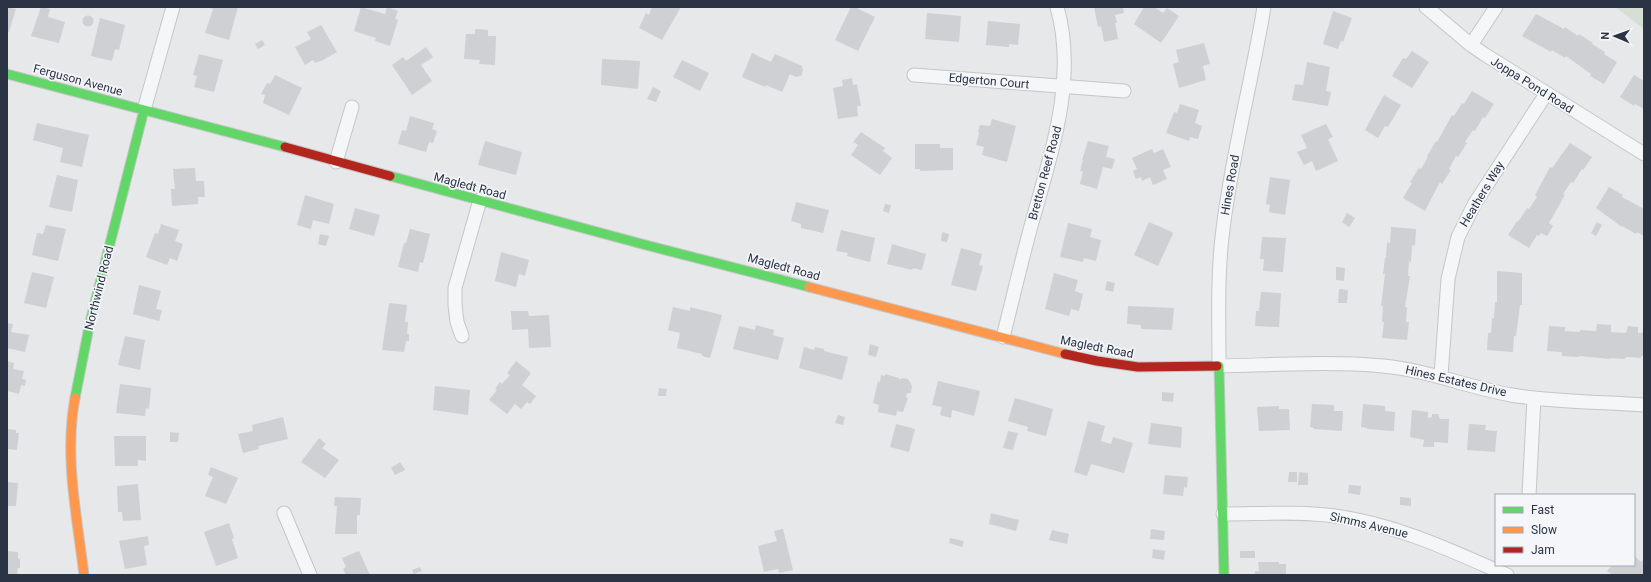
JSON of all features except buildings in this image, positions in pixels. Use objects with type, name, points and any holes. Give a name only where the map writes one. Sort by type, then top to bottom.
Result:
[{"type":"street","name":"Northwind Road","points":[[84,575],[70,456],[73,411],[90,322],[144,110],[173,7]]},
{"type":"street","name":"Bretton Reef Road","points":[[1003,337],[1051,155],[1060,113],[1064,87],[1065,54],[1061,22],[1057,7]]},
{"type":"street","name":"Hines Road","points":[[1219,366],[1219,286],[1223,229],[1231,176],[1264,7]]},
{"type":"street","name":"Joppa Pond Road","points":[[1426,7],[1471,45],[1546,94],[1644,154]]},
{"type":"street","points":[[1471,45],[1496,7]]},
{"type":"street","name":"Ferguson Avenue","points":[[7,74],[144,110]]},
{"type":"street","name":"Edgerton Court","points":[[914,75],[1124,92]]},
{"type":"street","name":"Heathers Way","points":[[1441,376],[1448,279],[1458,237],[1465,220],[1475,203],[1546,94]]},
{"type":"street","points":[[336,162],[352,107]]},
{"type":"street","name":"Magledt Road","points":[[144,110],[634,242],[1070,355],[1138,368],[1219,366]]},
{"type":"street","points":[[462,336],[457,322],[455,305],[456,288],[480,200]]},
{"type":"street","name":"Hines Estates Drive","points":[[1219,366],[1349,364],[1413,370],[1441,376],[1490,391],[1534,398],[1644,405]]},
{"type":"street","points":[[1219,366],[1224,575]]},
{"type":"street","points":[[1529,494],[1534,398]]},
{"type":"street","points":[[284,513],[310,575]]},
{"type":"street","name":"Simms Avenue","points":[[1223,514],[1318,514],[1366,522],[1424,538],[1507,575]]},
{"type":"shaded area","points":[[1615,7],[1644,7],[1644,29]]},
{"type":"traffic: fast","points":[[7,74],[285,147]]},
{"type":"traffic: fast","points":[[75,398],[90,322],[144,110]]},
{"type":"traffic: fast","points":[[390,176],[809,287]]},
{"type":"traffic: fast","points":[[1217,366],[1219,366],[1224,575]]},
{"type":"traffic: slow","points":[[809,287],[1065,354]]},
{"type":"traffic: slow","points":[[75,398],[72,420],[71,464],[75,509],[84,575]]},
{"type":"traffic: jam","points":[[285,147],[390,176]]},
{"type":"traffic: jam","points":[[1065,354],[1097,361],[1138,367],[1217,366]]}]
